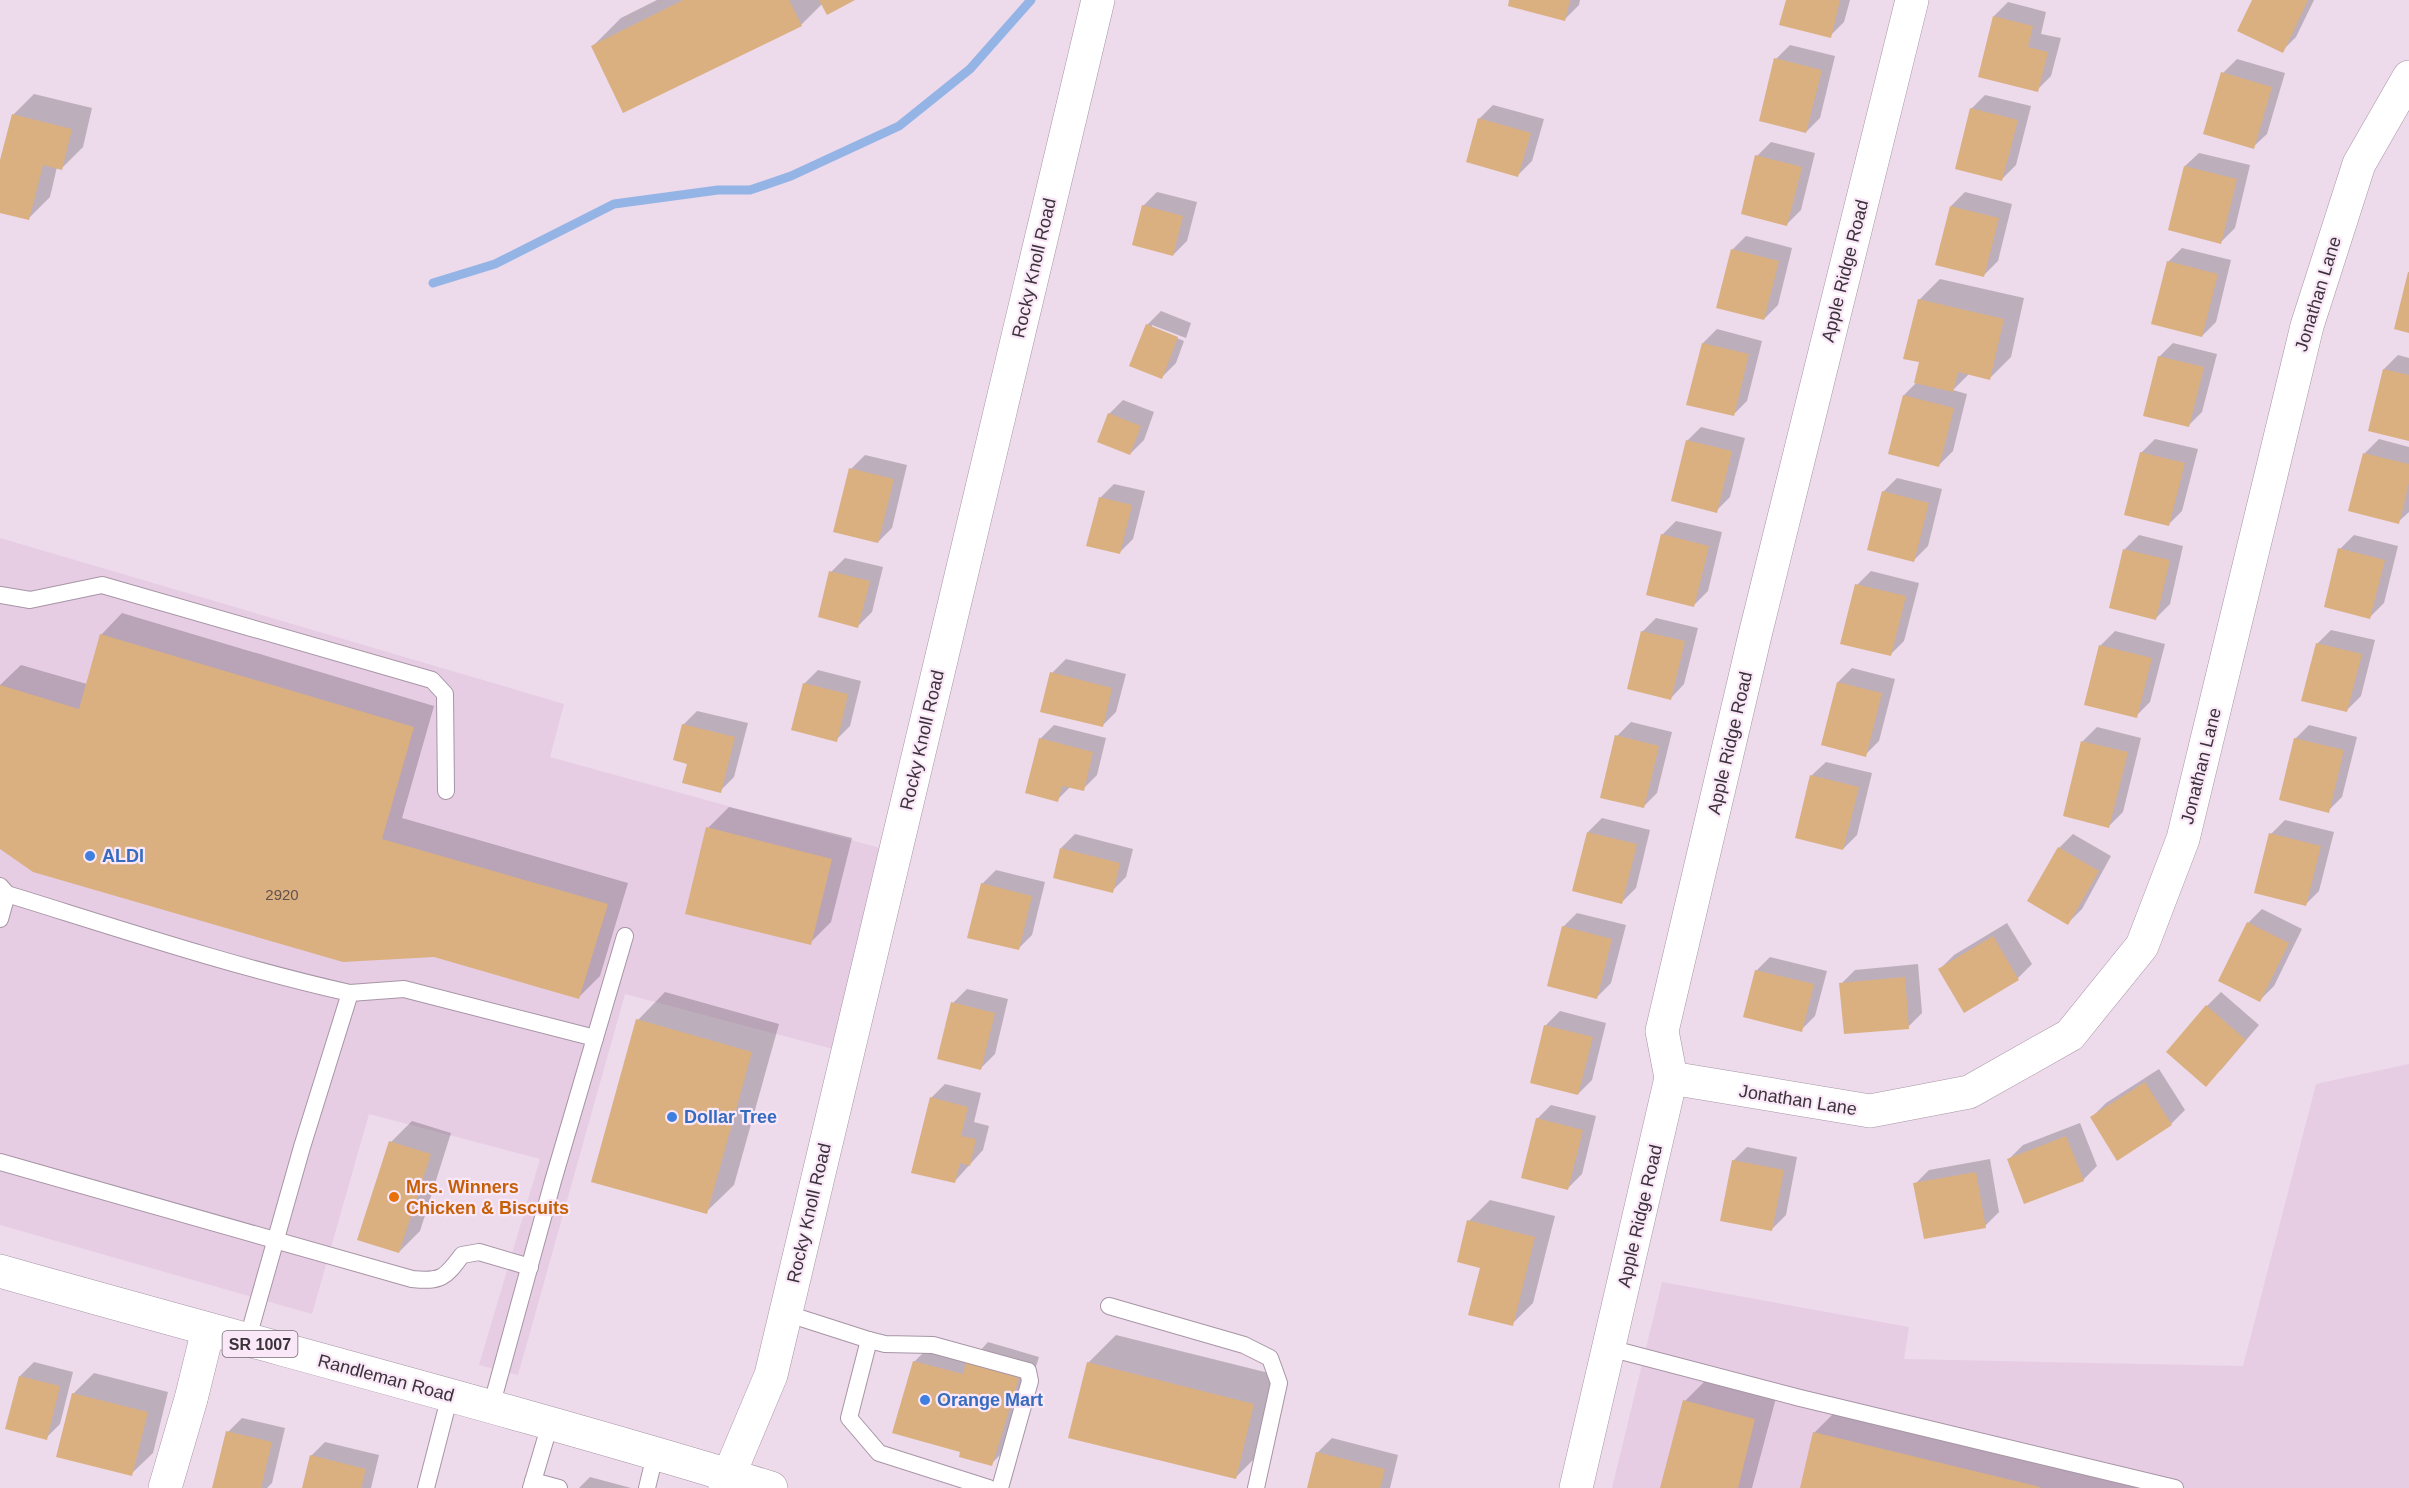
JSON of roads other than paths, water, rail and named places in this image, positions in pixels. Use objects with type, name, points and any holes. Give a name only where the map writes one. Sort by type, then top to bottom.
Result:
[{"type":"street","name":"Rocky Knoll Road","points":[[727,1482],[771,1376],[1098,0]]},
{"type":"street","name":"Apple Ridge Road","points":[[1576,1488],[1671,1078],[1662,1031],[1752,646],[1912,0]]},
{"type":"street","name":"Jonathan Lane","points":[[1671,1078],[1760,1095],[1870,1111],[1969,1092],[2070,1035],[2142,946],[2183,839],[2307,326],[2359,164],[2409,77]]},
{"type":"street","name":"Randleman Road","points":[[0,1271],[550,1424],[655,1455],[727,1482],[771,1488]]},
{"type":"street","points":[[165,1488],[208,1330]]},
{"type":"lane","points":[[0,595],[30,600],[102,585],[432,680],[445,694],[446,791]]},
{"type":"lane","points":[[0,919],[3,890],[273,976],[350,993],[404,989],[595,1038]]},
{"type":"lane","points":[[491,1407],[625,936]]},
{"type":"lane","points":[[247,1341],[350,993]]},
{"type":"lane","points":[[0,1161],[412,1279],[432,1281],[450,1272],[462,1255],[479,1252],[530,1267]]},
{"type":"lane","points":[[1109,1306],[1244,1345],[1270,1358],[1278,1383],[1256,1488]]},
{"type":"lane","points":[[785,1313],[885,1344],[933,1345],[1028,1371],[1030,1381],[1000,1488]]},
{"type":"lane","points":[[869,1340],[849,1418],[857,1430],[879,1453],[989,1488]]},
{"type":"lane","points":[[1609,1348],[1800,1398],[2175,1488]]},
{"type":"lane","points":[[426,1488],[450,1395]]},
{"type":"lane","points":[[550,1424],[532,1485],[559,1488]]},
{"type":"lane","points":[[647,1488],[655,1455]]},
{"type":"waterway","points":[[433,283],[495,264],[614,204],[718,190],[750,190],[791,176],[899,126],[970,69],[1031,0]]},
{"type":"place","name":"ALDI","points":[[90,856]]},
{"type":"place","name":"Dollar Tree","points":[[672,1117]]},
{"type":"place","name":"Mrs. Winners Chicken & Biscuits","points":[[394,1197]]},
{"type":"place","name":"Orange Mart","points":[[925,1400]]}]
